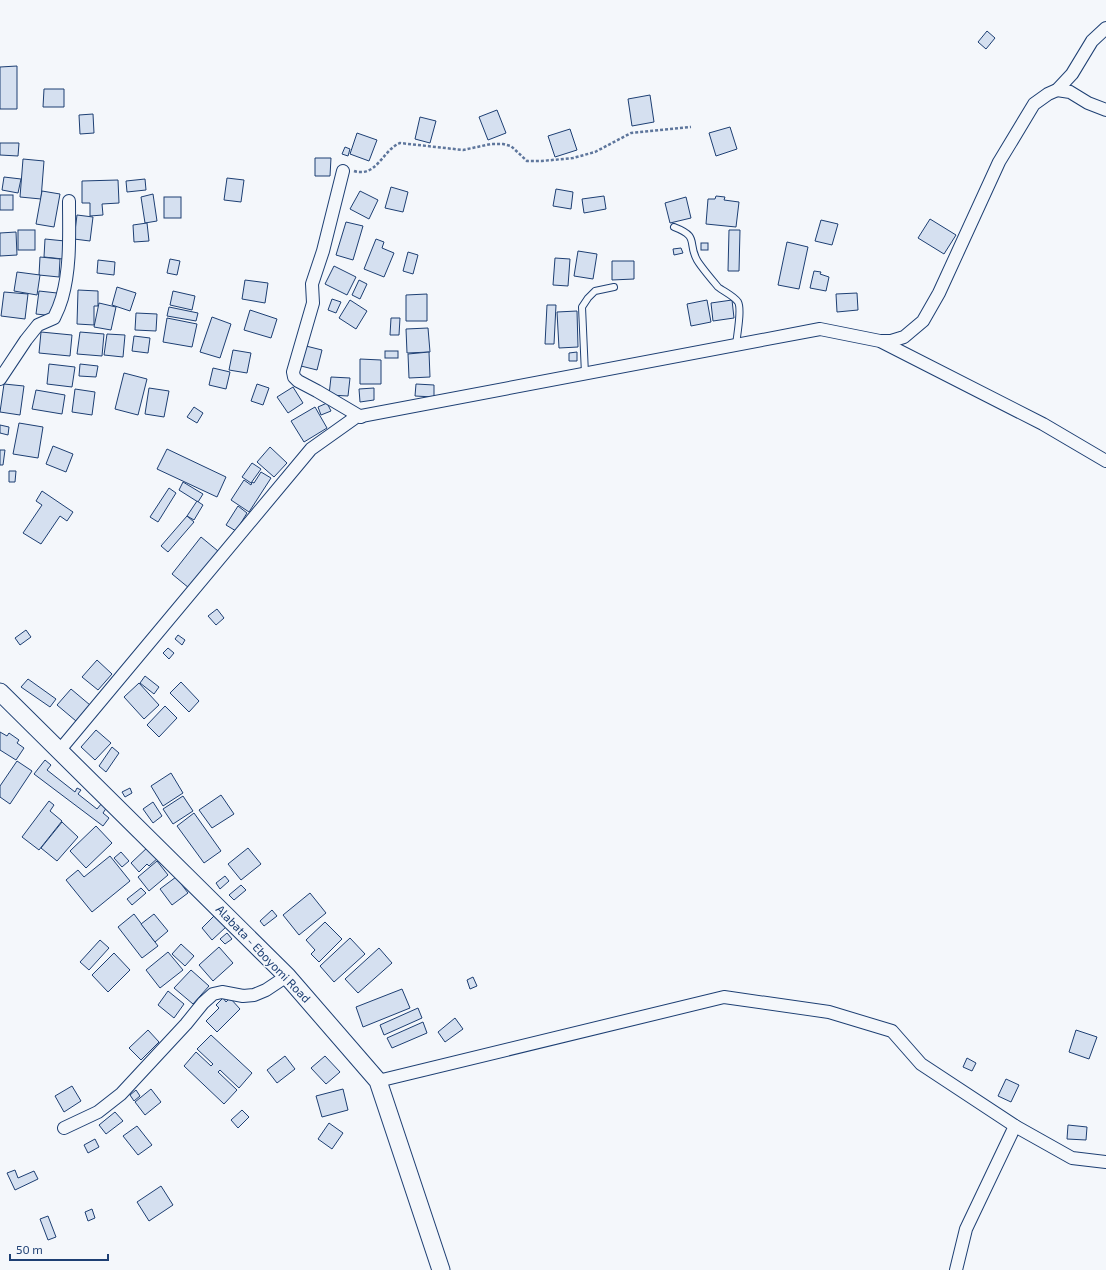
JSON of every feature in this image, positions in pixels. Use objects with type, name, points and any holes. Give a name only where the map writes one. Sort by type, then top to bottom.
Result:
[{"type":"main road","name":"Alabata - Eboyomi Road","points":[[0,692],[287,976],[378,1081],[441,1270]]},
{"type":"street","points":[[59,751],[311,449],[356,418],[820,329],[880,341],[891,341],[904,338],[923,321],[939,293],[999,162],[1034,104],[1048,94],[1057,90],[1072,74],[1092,41],[1106,28]]},
{"type":"street","points":[[1057,90],[1070,92],[1106,110]]},
{"type":"street","points":[[343,171],[323,251],[312,284],[314,303],[293,372],[294,377],[298,381],[361,417]]},
{"type":"street","points":[[0,379],[38,325],[54,318],[57,312],[62,298],[67,273],[69,201]]},
{"type":"street","points":[[880,341],[1043,424],[1106,462]]},
{"type":"street","points":[[64,1128],[98,1112],[121,1094],[186,1024],[203,1002],[213,994],[222,992],[243,996],[254,995],[266,990],[287,976]]},
{"type":"street","points":[[378,1081],[724,998],[828,1012],[892,1031],[921,1064],[1015,1126],[1072,1158],[1106,1162]]},
{"type":"street","points":[[956,1270],[966,1230],[1015,1126]]},
{"type":"lane","points":[[674,227],[685,232],[691,238],[697,260],[718,287],[738,302],[739,310],[736,345]]},
{"type":"lane","points":[[585,374],[582,307],[595,291],[614,287]]},
{"type":"path","points":[[364,172],[370,170],[380,161],[394,145],[400,143],[463,150],[491,144],[503,144],[511,146],[527,160],[542,161],[573,158],[595,152],[631,133],[691,127]]},
{"type":"building","points":[[987,31],[995,38],[986,49],[978,42]]},
{"type":"building","points":[[17,66],[17,109],[0,109],[0,67]]},
{"type":"building","points":[[44,89],[64,89],[64,107],[43,107]]},
{"type":"building","points":[[650,95],[654,122],[632,126],[628,99]]},
{"type":"building","points":[[497,110],[506,133],[488,140],[479,117]]},
{"type":"building","points":[[93,114],[94,133],[80,134],[79,115]]},
{"type":"building","points":[[420,117],[436,121],[430,143],[415,139]]},
{"type":"building","points":[[730,127],[737,149],[716,156],[709,133]]},
{"type":"building","points":[[570,129],[577,150],[555,157],[548,136]]},
{"type":"building","points":[[357,133],[377,140],[369,161],[350,154]]},
{"type":"building","points":[[0,143],[19,143],[18,156],[0,155]]},
{"type":"building","points":[[345,147],[350,149],[348,156],[342,154]]},
{"type":"building","points":[[315,158],[331,158],[330,176],[315,176]]},
{"type":"building","points":[[23,159],[44,161],[41,199],[20,197]]},
{"type":"building","points":[[4,177],[21,179],[18,193],[2,190]]},
{"type":"building","points":[[227,178],[244,180],[241,202],[224,200]]},
{"type":"building","points":[[145,179],[146,190],[127,192],[126,181]]},
{"type":"building","points":[[118,180],[119,203],[102,204],[103,215],[90,216],[90,203],[82,203],[82,181]]},
{"type":"building","points":[[391,187],[408,192],[403,212],[385,208]]},
{"type":"building","points":[[556,189],[573,192],[571,209],[553,206]]},
{"type":"building","points":[[42,191],[60,194],[54,227],[36,224]]},
{"type":"building","points":[[360,191],[378,200],[369,219],[350,209]]},
{"type":"building","points":[[153,194],[157,221],[145,223],[141,197]]},
{"type":"building","points":[[0,195],[13,195],[13,210],[0,210]]},
{"type":"building","points":[[604,196],[606,209],[584,213],[582,199]]},
{"type":"building","points":[[716,196],[725,197],[724,200],[739,202],[736,227],[706,224],[708,199],[715,199]]},
{"type":"building","points":[[164,197],[181,197],[181,218],[164,218]]},
{"type":"building","points":[[686,197],[691,218],[670,223],[665,203]]},
{"type":"building","points":[[77,215],[93,217],[90,241],[74,239]]},
{"type":"building","points":[[930,219],[956,235],[944,254],[918,238]]},
{"type":"building","points":[[821,220],[838,224],[832,245],[815,241]]},
{"type":"building","points":[[346,222],[363,226],[353,260],[336,255]]},
{"type":"building","points":[[147,223],[149,241],[134,242],[133,225]]},
{"type":"building","points":[[18,230],[35,230],[35,250],[18,250]]},
{"type":"building","points":[[729,230],[740,230],[739,271],[728,271]]},
{"type":"building","points":[[16,232],[17,255],[0,256],[0,233]]},
{"type":"building","points":[[45,239],[65,241],[63,259],[44,257]]},
{"type":"building","points":[[376,239],[384,242],[382,248],[394,253],[384,277],[364,269]]},
{"type":"building","points":[[787,242],[808,247],[799,289],[778,285]]},
{"type":"building","points":[[701,243],[708,243],[708,250],[701,250]]},
{"type":"building","points":[[681,248],[683,253],[674,255],[673,249]]},
{"type":"building","points":[[578,251],[597,254],[593,279],[574,276]]},
{"type":"building","points":[[408,252],[418,255],[413,274],[403,271]]},
{"type":"building","points":[[40,257],[60,259],[59,277],[39,275]]},
{"type":"building","points":[[555,258],[570,259],[568,286],[553,285]]},
{"type":"building","points":[[170,259],[180,261],[177,275],[167,273]]},
{"type":"building","points":[[98,260],[115,262],[114,275],[97,273]]},
{"type":"building","points":[[612,261],[634,261],[634,279],[612,280]]},
{"type":"building","points":[[334,266],[356,277],[347,295],[325,284]]},
{"type":"building","points":[[814,271],[821,272],[820,274],[829,277],[826,291],[810,288]]},
{"type":"building","points":[[17,272],[40,275],[37,295],[14,291]]},
{"type":"building","points":[[245,280],[268,283],[265,303],[242,299]]},
{"type":"building","points":[[359,280],[367,284],[360,299],[352,295]]},
{"type":"building","points":[[117,287],[136,293],[130,311],[112,305]]},
{"type":"building","points":[[78,290],[98,291],[98,306],[94,306],[94,325],[77,324]]},
{"type":"building","points":[[39,291],[57,293],[54,316],[36,314]]},
{"type":"building","points":[[173,291],[195,296],[192,310],[170,305]]},
{"type":"building","points":[[4,292],[28,294],[25,319],[1,316]]},
{"type":"building","points":[[857,293],[858,310],[837,312],[836,294]]},
{"type":"building","points":[[427,294],[427,321],[406,321],[406,295]]},
{"type":"building","points":[[332,299],[341,302],[336,313],[328,310]]},
{"type":"building","points":[[350,300],[367,311],[356,329],[339,318]]},
{"type":"building","points":[[707,300],[711,322],[691,326],[687,304]]},
{"type":"building","points":[[732,300],[734,318],[713,321],[711,303]]},
{"type":"building","points":[[99,303],[116,307],[111,330],[94,327]]},
{"type":"building","points":[[547,305],[556,305],[554,344],[545,344]]},
{"type":"building","points":[[169,307],[198,313],[196,321],[167,316]]},
{"type":"building","points":[[250,310],[277,319],[271,338],[244,330]]},
{"type":"building","points":[[577,311],[578,347],[559,348],[557,312]]},
{"type":"building","points":[[136,313],[157,314],[156,331],[135,330]]},
{"type":"building","points":[[212,317],[231,324],[220,358],[200,352]]},
{"type":"building","points":[[167,318],[197,324],[192,347],[163,342]]},
{"type":"building","points":[[391,318],[400,318],[399,335],[390,335]]},
{"type":"building","points":[[428,328],[430,352],[407,353],[406,329]]},
{"type":"building","points":[[41,332],[72,335],[70,356],[39,353]]},
{"type":"building","points":[[80,332],[104,334],[102,356],[77,354]]},
{"type":"building","points":[[107,334],[125,335],[123,357],[104,355]]},
{"type":"building","points":[[134,336],[150,338],[148,353],[132,351]]},
{"type":"building","points":[[302,345],[322,350],[317,370],[297,365]]},
{"type":"building","points":[[233,350],[251,353],[247,373],[229,370]]},
{"type":"building","points":[[385,351],[398,351],[398,358],[385,358]]},
{"type":"building","points":[[429,352],[430,377],[409,378],[408,354]]},
{"type":"building","points":[[577,352],[577,361],[569,361],[569,353]]},
{"type":"building","points":[[360,359],[381,360],[381,384],[360,384]]},
{"type":"building","points":[[49,364],[75,367],[72,387],[47,384]]},
{"type":"building","points":[[80,364],[98,366],[96,377],[79,376]]},
{"type":"building","points":[[213,368],[230,372],[226,389],[209,385]]},
{"type":"building","points":[[124,373],[147,379],[138,415],[115,409]]},
{"type":"building","points":[[331,377],[350,378],[348,396],[329,395]]},
{"type":"building","points":[[4,384],[24,386],[20,415],[0,412]]},
{"type":"building","points":[[257,384],[269,388],[263,405],[251,401]]},
{"type":"building","points":[[416,384],[434,385],[434,397],[415,396]]},
{"type":"building","points":[[293,387],[303,403],[288,413],[277,397]]},
{"type":"building","points":[[149,388],[169,391],[164,417],[145,414]]},
{"type":"building","points":[[374,388],[374,400],[360,402],[359,389]]},
{"type":"building","points":[[75,389],[95,392],[92,415],[72,412]]},
{"type":"building","points":[[36,390],[65,395],[62,414],[32,409]]},
{"type":"building","points":[[327,403],[331,411],[321,415],[318,407]]},
{"type":"building","points":[[194,407],[203,413],[197,423],[187,417]]},
{"type":"building","points":[[315,407],[327,428],[304,442],[291,421]]},
{"type":"building","points":[[19,423],[43,427],[38,458],[13,454]]},
{"type":"building","points":[[0,425],[9,427],[8,435],[0,433]]},
{"type":"building","points":[[53,446],[73,454],[66,472],[46,464]]},
{"type":"building","points":[[270,447],[287,463],[274,477],[257,462]]},
{"type":"building","points":[[167,449],[226,477],[217,497],[157,469]]},
{"type":"building","points":[[0,450],[5,450],[3,465],[0,465]]},
{"type":"building","points":[[252,463],[261,469],[251,483],[242,477]]},
{"type":"building","points":[[9,471],[16,471],[15,482],[9,482]]},
{"type":"building","points":[[261,472],[271,478],[249,512],[231,500],[244,480],[251,485]]},
{"type":"building","points":[[183,482],[203,494],[198,502],[179,490]]},
{"type":"building","points":[[169,488],[176,493],[158,522],[150,517]]},
{"type":"building","points":[[42,491],[73,512],[67,521],[60,516],[41,544],[23,533],[42,505],[36,501]]},
{"type":"building","points":[[197,501],[203,505],[194,520],[187,516]]},
{"type":"building","points":[[238,506],[247,513],[236,531],[226,525]]},
{"type":"building","points":[[187,516],[194,522],[168,552],[161,546]]},
{"type":"building","points":[[201,537],[218,551],[189,588],[172,574]]},
{"type":"building","points":[[217,609],[224,618],[216,625],[208,616]]},
{"type":"building","points":[[26,630],[31,637],[20,645],[15,638]]},
{"type":"building","points":[[178,635],[185,640],[182,645],[175,639]]},
{"type":"building","points":[[168,648],[174,653],[169,659],[163,653]]},
{"type":"building","points":[[97,660],[112,674],[98,690],[82,677]]},
{"type":"building","points":[[145,676],[159,687],[154,694],[140,683]]},
{"type":"building","points":[[28,679],[56,699],[50,707],[21,687]]},
{"type":"building","points":[[181,682],[199,701],[189,712],[170,693]]},
{"type":"building","points":[[139,683],[159,705],[144,719],[124,697]]},
{"type":"building","points":[[71,689],[90,705],[76,721],[57,705]]},
{"type":"building","points":[[165,706],[177,718],[159,737],[147,725]]},
{"type":"building","points":[[96,730],[111,743],[95,760],[81,747]]},
{"type":"building","points":[[0,732],[7,736],[9,733],[19,740],[17,743],[24,748],[16,760],[0,750]]},
{"type":"building","points":[[112,747],[119,753],[106,772],[99,766]]},
{"type":"building","points":[[45,760],[51,765],[47,770],[75,792],[77,788],[81,790],[78,794],[97,809],[102,803],[107,807],[103,813],[109,818],[103,826],[34,774]]},
{"type":"building","points":[[17,761],[32,771],[10,804],[0,797],[0,786]]},
{"type":"building","points":[[171,773],[183,793],[163,806],[151,786]]},
{"type":"building","points":[[130,788],[132,793],[125,797],[122,792]]},
{"type":"building","points":[[221,795],[234,814],[212,828],[199,810]]},
{"type":"building","points":[[183,796],[193,811],[173,824],[163,809]]},
{"type":"building","points":[[49,801],[54,805],[50,811],[62,821],[39,850],[22,837]]},
{"type":"building","points":[[153,802],[162,816],[153,823],[143,809]]},
{"type":"building","points":[[194,813],[221,851],[204,863],[177,826]]},
{"type":"building","points":[[62,822],[78,837],[57,861],[41,848]]},
{"type":"building","points":[[96,826],[112,843],[86,868],[70,851]]},
{"type":"building","points":[[149,846],[159,857],[149,866],[147,864],[139,872],[131,863]]},
{"type":"building","points":[[248,848],[261,864],[241,880],[228,864]]},
{"type":"building","points":[[121,852],[129,861],[122,867],[114,858]]},
{"type":"building","points":[[110,856],[130,881],[92,912],[66,880],[78,870],[84,877]]},
{"type":"building","points":[[157,861],[168,875],[149,891],[138,877]]},
{"type":"building","points":[[225,876],[229,881],[220,889],[216,883]]},
{"type":"building","points":[[176,877],[188,893],[172,905],[160,889]]},
{"type":"building","points":[[241,885],[246,890],[234,900],[229,895]]},
{"type":"building","points":[[141,888],[146,893],[132,905],[127,899]]},
{"type":"building","points":[[310,893],[326,913],[299,935],[283,915]]},
{"type":"building","points":[[272,910],[277,916],[264,926],[260,921]]},
{"type":"building","points":[[134,914],[158,946],[142,958],[118,927]]},
{"type":"building","points":[[154,914],[168,931],[155,942],[141,924]]},
{"type":"building","points":[[215,915],[226,927],[212,940],[202,928]]},
{"type":"building","points":[[325,922],[342,939],[319,962],[311,954],[315,950],[306,940]]},
{"type":"building","points":[[227,933],[232,939],[225,944],[220,939]]},
{"type":"building","points":[[350,938],[365,954],[334,982],[320,966]]},
{"type":"building","points":[[100,940],[109,948],[89,970],[80,962]]},
{"type":"building","points":[[181,944],[194,956],[185,966],[172,954]]},
{"type":"building","points":[[219,947],[233,963],[213,981],[199,965]]},
{"type":"building","points":[[379,948],[392,963],[358,993],[345,979]]},
{"type":"building","points":[[168,952],[183,970],[160,988],[146,970]]},
{"type":"building","points":[[114,953],[130,970],[108,992],[92,975]]},
{"type":"building","points":[[191,970],[209,986],[193,1004],[174,988]]},
{"type":"building","points":[[473,977],[477,986],[470,989],[467,980]]},
{"type":"building","points":[[402,989],[410,1008],[363,1027],[356,1007]]},
{"type":"building","points":[[168,991],[184,1004],[174,1018],[158,1005]]},
{"type":"building","points":[[223,998],[226,1002],[230,998],[240,1009],[217,1032],[206,1021],[219,1008],[216,1005]]},
{"type":"building","points":[[418,1008],[422,1018],[384,1035],[380,1025]]},
{"type":"building","points":[[455,1018],[463,1029],[445,1042],[438,1032]]},
{"type":"building","points":[[423,1022],[427,1033],[392,1048],[387,1038]]},
{"type":"building","points":[[148,1030],[159,1042],[141,1060],[129,1048]]},
{"type":"building","points":[[1076,1030],[1097,1037],[1089,1059],[1069,1052]]},
{"type":"building","points":[[211,1035],[252,1073],[239,1088],[220,1070],[218,1072],[237,1090],[224,1104],[184,1066],[196,1052],[211,1066],[213,1064],[197,1049]]},
{"type":"building","points":[[285,1056],[295,1069],[277,1083],[267,1070]]},
{"type":"building","points":[[325,1056],[340,1072],[326,1084],[311,1068]]},
{"type":"building","points":[[967,1058],[976,1063],[972,1071],[963,1067]]},
{"type":"building","points":[[1006,1079],[1019,1085],[1011,1102],[998,1096]]},
{"type":"building","points":[[72,1086],[81,1101],[64,1112],[55,1096]]},
{"type":"building","points":[[151,1089],[161,1102],[145,1115],[135,1102]]},
{"type":"building","points":[[343,1089],[348,1110],[322,1117],[316,1096]]},
{"type":"building","points":[[136,1090],[140,1096],[134,1101],[130,1095]]},
{"type":"building","points":[[242,1110],[249,1117],[238,1128],[231,1120]]},
{"type":"building","points":[[115,1112],[123,1121],[106,1134],[99,1125]]},
{"type":"building","points":[[329,1123],[343,1133],[332,1149],[318,1139]]},
{"type":"building","points":[[1068,1125],[1087,1127],[1086,1140],[1067,1139]]},
{"type":"building","points":[[137,1126],[152,1145],[138,1155],[123,1136]]},
{"type":"building","points":[[95,1139],[99,1147],[88,1153],[84,1145]]},
{"type":"building","points":[[15,1170],[18,1178],[34,1171],[38,1179],[15,1190],[7,1173]]},
{"type":"building","points":[[161,1186],[173,1205],[149,1221],[137,1202]]},
{"type":"building","points":[[92,1209],[95,1218],[88,1221],[85,1212]]},
{"type":"building","points":[[48,1216],[56,1237],[48,1240],[40,1219]]}]
